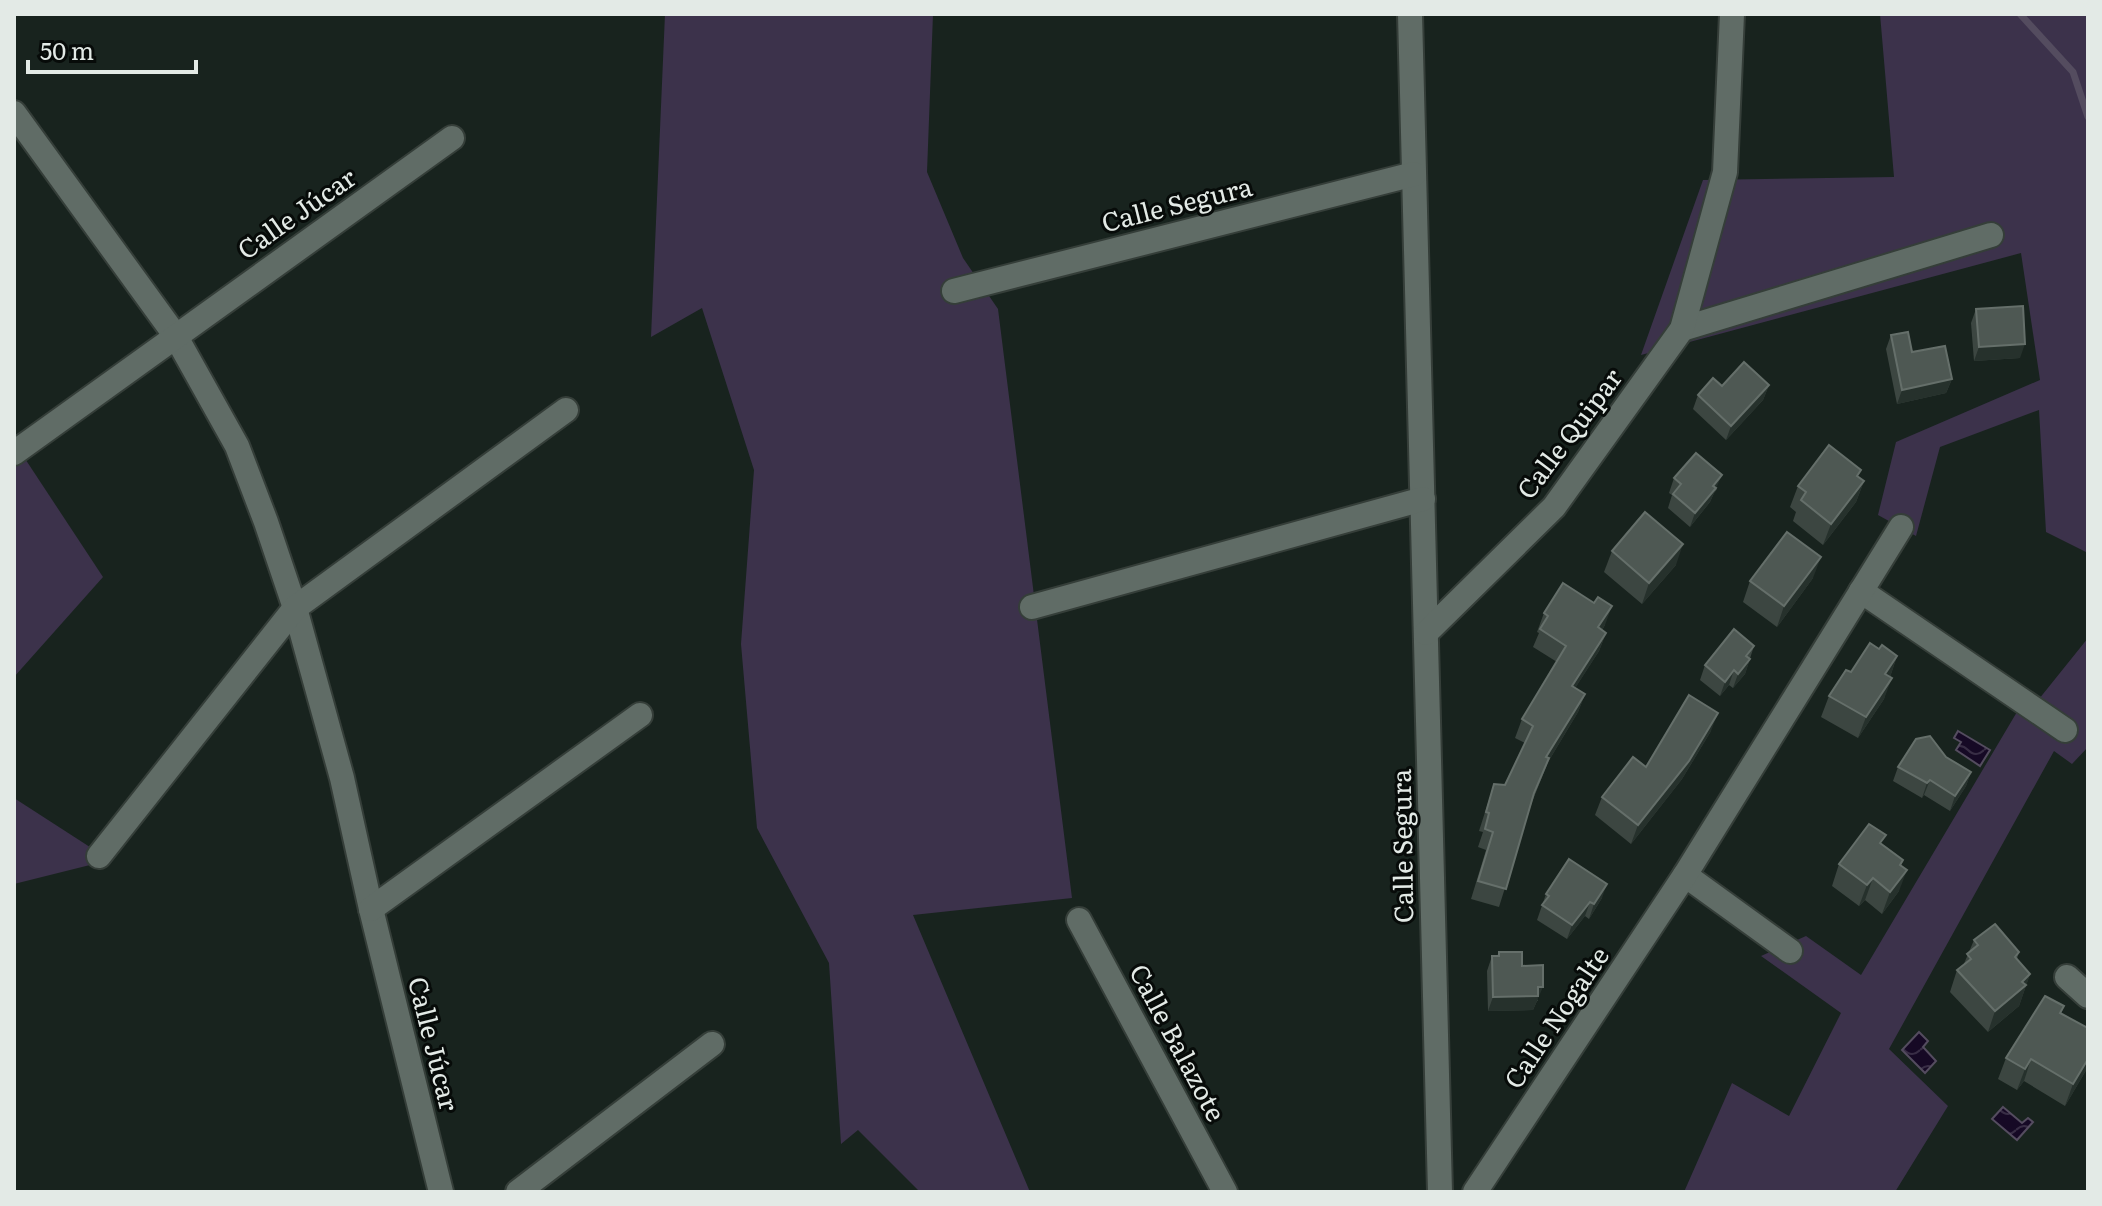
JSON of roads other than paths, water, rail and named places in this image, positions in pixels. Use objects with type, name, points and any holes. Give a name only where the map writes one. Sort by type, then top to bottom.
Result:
[{"type":"street","name":"Calle Segura","points":[[1410,14],[1440,1192]]},
{"type":"street","name":"Calle Quipar","points":[[1426,633],[1554,507],[1682,329],[1725,172],[1732,14]]},
{"type":"street","name":"Calle Júcar","points":[[14,113],[175,335],[237,446],[295,608],[342,778],[441,1192]]},
{"type":"street","name":"Calle Júcar","points":[[14,453],[452,138]]},
{"type":"street","name":"Calle Segura","points":[[954,291],[1414,174]]},
{"type":"street","points":[[1682,329],[1991,235]]},
{"type":"street","points":[[99,856],[295,608],[566,410]]},
{"type":"street","points":[[1032,607],[1423,499]]},
{"type":"street","name":"Calle Nogalte","points":[[1475,1192],[1685,875],[1901,527]]},
{"type":"street","points":[[1861,591],[2065,730]]},
{"type":"street","points":[[371,909],[640,715]]},
{"type":"street","points":[[1685,875],[1790,951]]},
{"type":"street","name":"Calle Balazote","points":[[1079,920],[1225,1192]]},
{"type":"street","points":[[2067,977],[2088,996]]},
{"type":"street","points":[[518,1192],[712,1044]]},
{"type":"water","points":[[1958,731],[1990,750],[1980,766],[1956,750],[1961,742],[1954,738]]},
{"type":"water","points":[[1919,1032],[1928,1041],[1923,1047],[1936,1061],[1925,1073],[1902,1050]]},
{"type":"water","points":[[2003,1107],[2022,1123],[2028,1118],[2033,1122],[2017,1140],[1992,1119]]},
{"type":"waterway","points":[[2020,14],[2073,72],[2088,117]]}]
